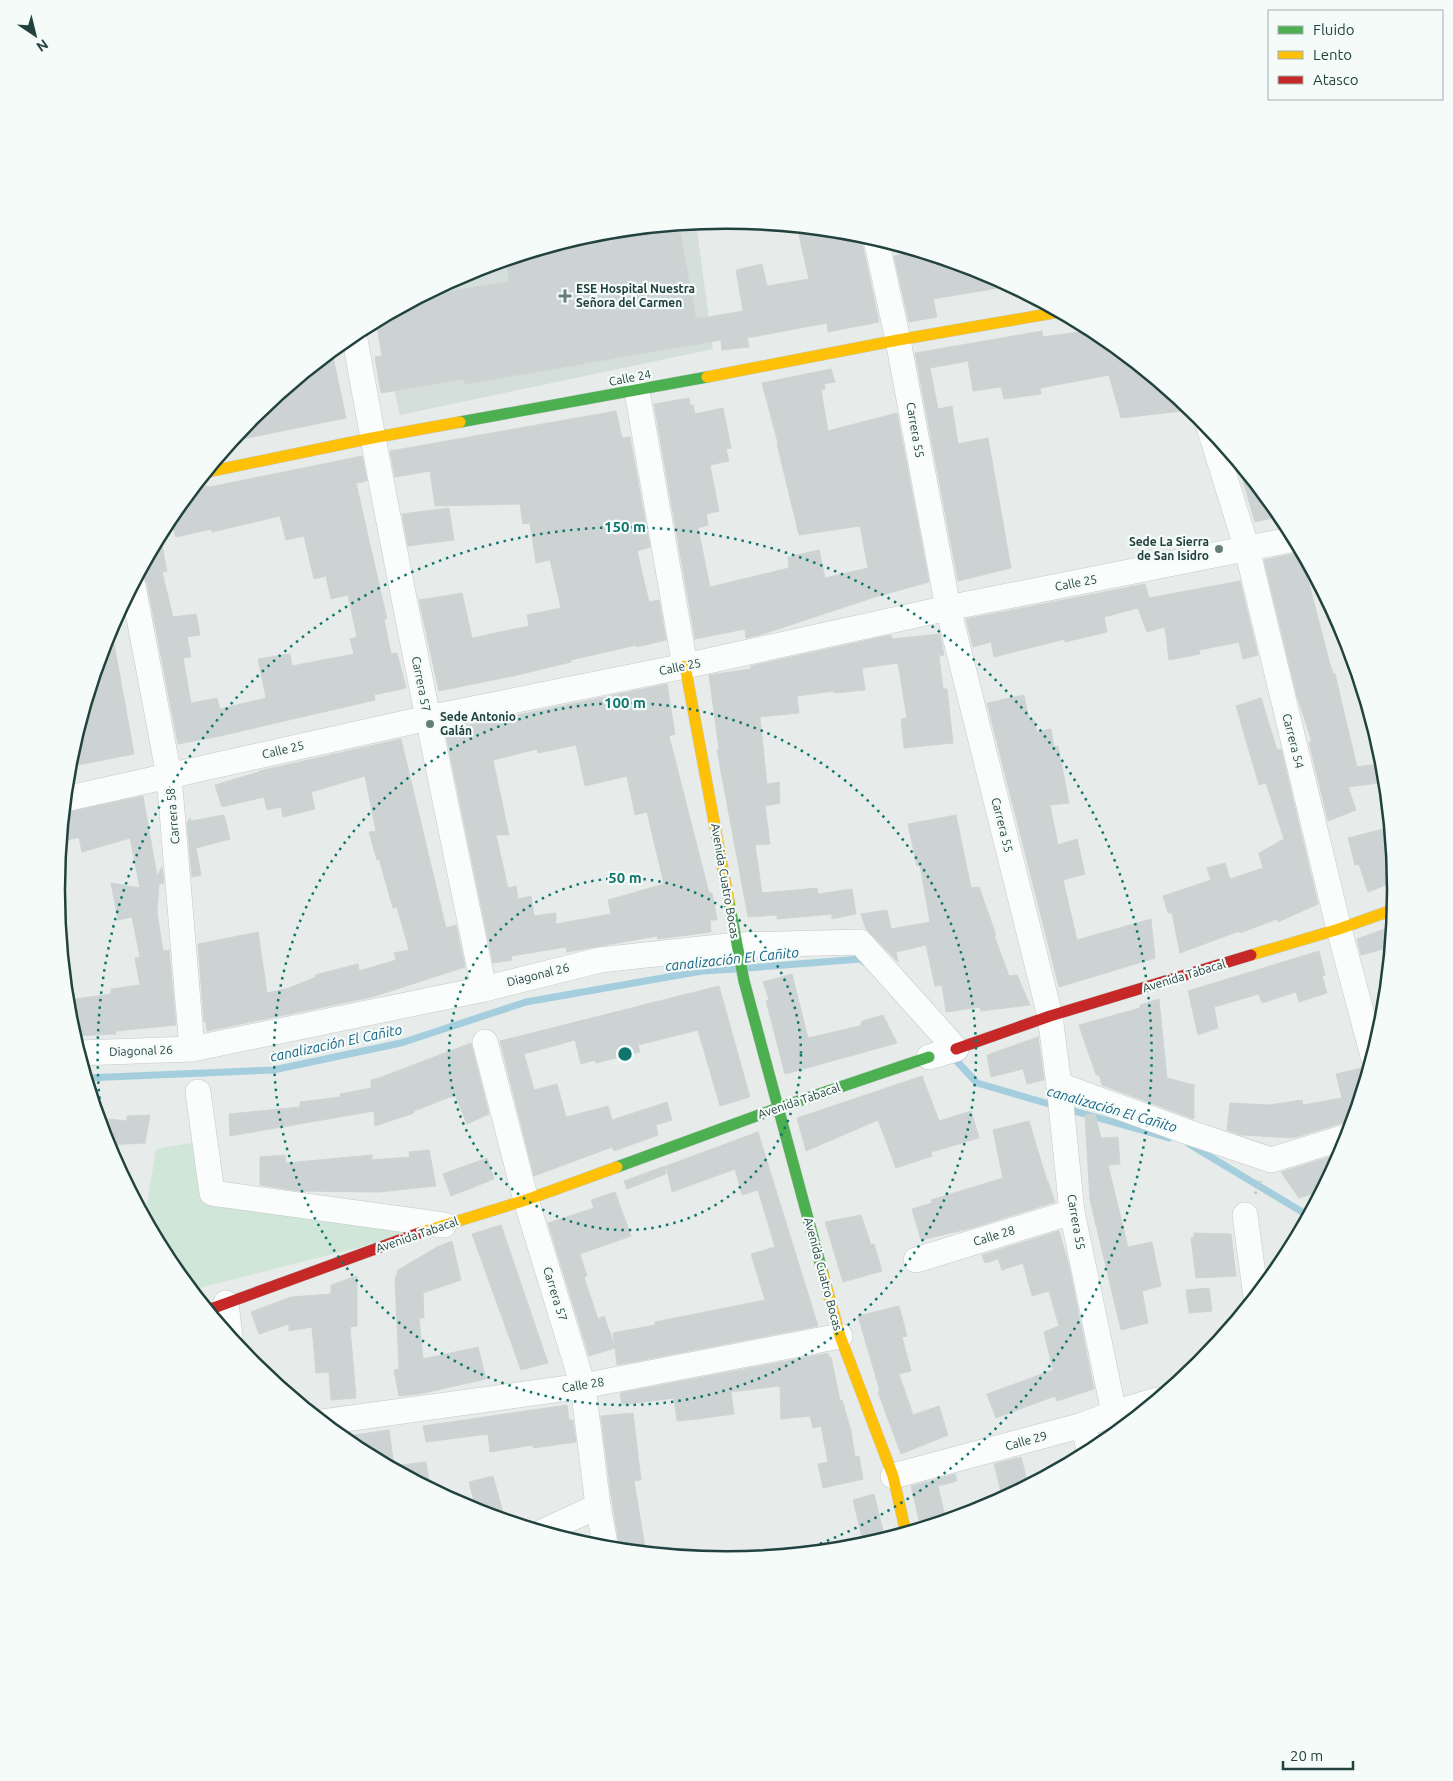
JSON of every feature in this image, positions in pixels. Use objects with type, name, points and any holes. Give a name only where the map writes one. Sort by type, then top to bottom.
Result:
[{"type":"street","name":"Carrera 55","points":[[878,247],[898,340],[948,608],[1050,1016],[1065,1132],[1072,1212],[1114,1413]]},
{"type":"street","name":"Calle 24","points":[[216,470],[372,438],[637,391],[898,340],[1049,314]]},
{"type":"street","name":"Carrera 57","points":[[355,343],[372,438],[484,989]]},
{"type":"street","name":"Avenida Cuatro Bocas","points":[[637,391],[685,666],[739,955],[751,1008],[840,1336],[893,1476],[905,1527]]},
{"type":"street","name":"Carrera 54","points":[[1214,444],[1247,549],[1339,929],[1370,1043]]},
{"type":"street","name":"Calle 25","points":[[72,797],[428,718],[685,666],[948,608],[1287,541]]},
{"type":"street","name":"Carrera 58","points":[[135,595],[170,776],[192,1049]]},
{"type":"street","name":"Avenida Tabacal","points":[[217,1307],[444,1226],[526,1200],[778,1108],[1050,1016],[1339,929],[1388,912]]},
{"type":"street","name":"Diagonal 26","points":[[86,1053],[192,1049],[484,989],[600,960],[739,955],[860,942],[944,1052]]},
{"type":"street","name":"Carrera 57","points":[[485,1042],[526,1200],[583,1386],[598,1506],[604,1540]]},
{"type":"street","points":[[1059,1085],[1185,1132],[1271,1160],[1340,1139]]},
{"type":"street","points":[[198,1092],[212,1193],[444,1226]]},
{"type":"street","name":"Calle 28","points":[[916,1260],[1072,1212]]},
{"type":"street","points":[[1246,1215],[1255,1288]]},
{"type":"street","name":"Calle 28","points":[[332,1421],[583,1386],[840,1336]]},
{"type":"street","name":"Calle 29","points":[[893,1476],[1083,1425],[1142,1404]]},
{"type":"street","points":[[1083,1425],[1088,1445]]},
{"type":"street","points":[[551,1528],[598,1506]]},
{"type":"path","points":[[1246,1215],[1271,1160]]},
{"type":"shaded area","name":"ESE Hospital Nuestra Señora del Carmen","points":[[697,230],[713,349],[400,415],[380,328],[434,297],[473,279],[514,264],[597,242],[640,235]]},
{"type":"green space","points":[[196,1142],[208,1201],[419,1232],[198,1288],[176,1258],[147,1208],[156,1149]]},
{"type":"building","name":"ESE Hospital Nuestra Señora del Carmen","points":[[680,230],[696,319],[743,311],[736,270],[762,264],[767,286],[809,279],[798,233],[862,244],[879,322],[828,332],[827,323],[747,338],[749,347],[722,350],[721,340],[465,384],[464,379],[381,393],[375,357],[382,356],[377,329],[450,290],[509,282],[507,267],[514,264],[597,242]]},
{"type":"building","points":[[905,254],[939,264],[999,288],[933,299],[937,317],[909,322],[894,256]]},
{"type":"building","points":[[1042,331],[1043,337],[1080,332],[1129,366],[1163,393],[1182,411],[1121,418],[1109,375],[1040,388],[1041,394],[1004,399],[1001,387],[973,391],[968,361],[930,368],[938,409],[952,406],[958,444],[988,438],[1011,568],[958,581],[915,353]]},
{"type":"building","points":[[333,359],[346,418],[244,439],[290,393]]},
{"type":"building","points":[[831,369],[835,382],[824,384],[825,389],[821,390],[828,431],[897,413],[929,582],[875,597],[763,634],[746,638],[745,629],[695,639],[654,404],[689,398],[690,405],[693,405],[695,414],[723,408],[731,448],[726,449],[729,461],[710,465],[719,511],[706,514],[708,525],[698,528],[710,587],[789,568],[788,557],[819,550],[825,578],[868,568],[860,526],[799,535],[762,383]]},
{"type":"building","points":[[616,411],[622,438],[630,437],[650,547],[637,551],[649,602],[659,600],[666,640],[636,647],[636,645],[513,676],[439,691],[419,600],[462,593],[472,638],[529,626],[527,615],[561,608],[550,560],[536,563],[530,523],[523,524],[520,504],[435,506],[430,471],[395,477],[390,451]]},
{"type":"building","points":[[362,456],[367,481],[356,483],[387,619],[384,619],[391,654],[397,653],[406,688],[374,695],[375,700],[178,744],[147,583],[144,578],[162,546],[167,571],[162,572],[173,617],[196,614],[200,635],[187,637],[191,657],[183,658],[191,703],[217,698],[220,709],[266,698],[258,659],[290,654],[292,666],[354,654],[350,639],[357,637],[348,595],[331,599],[326,576],[314,579],[304,536],[286,540],[280,516],[212,532],[212,529],[176,537],[173,528],[176,523],[204,486],[210,487]]},
{"type":"building","points":[[1241,476],[1273,518],[1255,522]]},
{"type":"building","points":[[449,508],[454,540],[408,546],[402,514]]},
{"type":"building","points":[[1295,553],[1307,574],[1329,661],[1333,674],[1335,674],[1357,767],[1376,764],[1379,783],[1348,787],[1356,810],[1328,821],[1309,742],[1312,742],[1297,696],[1264,560]]},
{"type":"building","points":[[1240,581],[1258,655],[1243,659],[1239,642],[1199,650],[1200,654],[1169,660],[1165,627],[1147,632],[1138,608],[1104,617],[1107,632],[1065,642],[1065,639],[994,657],[991,642],[973,647],[966,619],[1145,584],[1149,598]]},
{"type":"building","points":[[940,634],[944,655],[939,656],[943,689],[947,689],[953,743],[904,748],[901,719],[907,718],[898,663],[862,668],[865,690],[835,693],[834,691],[797,696],[799,713],[760,717],[767,784],[779,782],[780,803],[765,806],[770,844],[755,845],[762,893],[817,888],[818,894],[852,889],[856,914],[832,919],[832,914],[777,919],[777,915],[748,917],[717,750],[719,749],[709,675],[751,669],[751,666],[891,635],[892,639]]},
{"type":"building","points":[[114,641],[134,754],[77,765],[88,719]]},
{"type":"building","points":[[667,684],[675,734],[669,736],[709,893],[712,893],[717,920],[710,920],[711,932],[658,939],[657,936],[567,952],[566,947],[511,956],[512,960],[493,963],[445,730]],"holes":[[[576,745],[585,786],[627,776],[635,815],[647,812],[664,884],[608,900],[611,914],[556,924],[556,913],[534,916],[531,896],[518,899],[516,886],[508,888],[496,835],[509,835],[493,760],[537,749],[538,753]]]},
{"type":"building","points":[[1024,695],[1029,720],[1034,720],[1037,732],[1051,729],[1054,747],[1058,746],[1069,803],[1050,805],[1058,845],[1077,839],[1085,874],[1063,880],[1077,940],[1151,919],[1155,958],[1059,987],[987,703]]},
{"type":"building","points":[[1261,698],[1277,750],[1281,749],[1318,904],[1278,922],[1277,919],[1240,933],[1239,931],[1180,953],[1172,913],[1168,913],[1163,896],[1211,880],[1207,868],[1225,863],[1230,879],[1263,868],[1259,853],[1284,839],[1266,783],[1259,785],[1236,706]]},
{"type":"building","points":[[401,739],[446,928],[456,925],[465,967],[372,997],[207,1031],[206,1022],[204,1022],[198,944],[258,932],[267,993],[289,988],[316,977],[315,975],[358,964],[359,971],[396,960],[394,953],[409,950],[397,907],[393,908],[369,832],[376,831],[365,776],[311,792],[315,809],[283,817],[281,807],[267,810],[264,797],[222,807],[215,785],[259,771]]},
{"type":"building","points":[[143,796],[157,876],[162,867],[164,883],[159,884],[157,912],[163,951],[169,950],[176,1025],[116,1031],[116,1034],[82,1036],[75,999],[111,994],[111,989],[140,985],[135,958],[140,957],[132,917],[118,920],[111,883],[140,888],[130,838],[82,852],[79,837],[67,840],[70,812]]},
{"type":"building","points":[[224,815],[230,839],[196,848],[201,875],[192,877],[187,823],[190,818],[191,821]]},
{"type":"building","points":[[956,815],[971,888],[979,887],[1009,976],[1017,975],[1030,1005],[981,1011],[980,1007],[946,1012],[942,985],[935,986],[926,945],[896,952],[898,962],[866,929],[861,914],[887,910],[891,929],[930,922],[920,865],[917,866],[908,824]]},
{"type":"building","points":[[1385,829],[1388,884],[1368,892],[1359,864],[1355,865],[1348,838]]},
{"type":"building","points":[[1387,928],[1385,949],[1361,955],[1357,939]]},
{"type":"building","points":[[1319,951],[1325,975],[1322,976],[1327,993],[1299,1002],[1296,992],[1262,1003],[1259,994],[1214,1007],[1218,1028],[1198,1035],[1188,991]]},
{"type":"building","points":[[792,974],[808,1038],[860,1026],[862,1021],[883,1015],[897,1043],[785,1074],[766,1001],[769,1000],[763,982]]},
{"type":"building","points":[[719,986],[750,1097],[720,1106],[698,1030],[638,1045],[640,1052],[596,1063],[595,1060],[581,1064],[575,1040],[524,1054],[534,1090],[557,1084],[566,1117],[608,1106],[612,1120],[667,1102],[672,1120],[656,1125],[658,1135],[614,1151],[612,1147],[534,1176],[500,1041]]},
{"type":"building","points":[[1159,999],[1167,1078],[1194,1085],[1194,1119],[1102,1085],[1099,1075],[1096,1075],[1079,1025],[1140,1008],[1140,1005]]},
{"type":"building","points":[[1038,1037],[1044,1080],[1027,1084],[1023,1069],[991,1077],[987,1055]]},
{"type":"building","points":[[471,1043],[489,1114],[467,1124],[455,1095],[414,1111],[414,1113],[375,1126],[374,1111],[230,1136],[229,1114],[300,1107],[300,1102],[340,1097],[340,1094],[371,1088],[371,1080]]},
{"type":"building","points":[[1363,1067],[1346,1122],[1293,1138],[1241,1135],[1227,1130],[1230,1103],[1269,1105],[1302,1100],[1303,1105],[1342,1098],[1336,1074]]},
{"type":"building","points":[[922,1076],[939,1121],[971,1111],[979,1138],[931,1152],[932,1156],[896,1168],[878,1120],[806,1151],[797,1118]]},
{"type":"building","points":[[1095,1114],[1101,1138],[1118,1137],[1120,1164],[1108,1165],[1128,1247],[1152,1242],[1161,1286],[1142,1291],[1148,1323],[1121,1330],[1090,1200],[1085,1115]]},
{"type":"building","points":[[150,1115],[145,1143],[115,1145],[106,1119],[127,1121],[127,1116]]},
{"type":"building","points":[[1029,1121],[1055,1202],[972,1228],[921,1240],[912,1209],[932,1203],[931,1200],[1003,1178],[993,1130]]},
{"type":"building","points":[[758,1132],[818,1326],[617,1365],[615,1348],[589,1356],[548,1223],[594,1208],[591,1200],[615,1192],[631,1236],[580,1254],[587,1276],[584,1277],[598,1319],[604,1316],[615,1347],[613,1333],[655,1325],[655,1322],[765,1300],[751,1254],[775,1247],[758,1190],[742,1195],[735,1169],[672,1192],[666,1166]]},
{"type":"building","points":[[429,1150],[436,1186],[379,1192],[299,1191],[260,1185],[260,1157],[285,1155],[286,1163],[372,1155],[372,1160],[410,1157],[409,1152]]},
{"type":"building","points":[[1332,1156],[1315,1193],[1299,1198],[1281,1172]]},
{"type":"building","points":[[487,1158],[494,1179],[451,1196],[443,1174]]},
{"type":"building","points":[[665,1166],[666,1174],[627,1189],[624,1181]]},
{"type":"building","points":[[861,1215],[871,1245],[874,1244],[882,1271],[843,1282],[825,1222]]},
{"type":"building","points":[[501,1225],[548,1363],[521,1370],[472,1234]]},
{"type":"building","points":[[1059,1231],[1069,1266],[1094,1389],[1057,1401],[1055,1396],[996,1418],[987,1394],[1053,1370],[1044,1332],[1059,1326],[1049,1291],[1032,1296],[1023,1263],[1002,1270],[998,1259],[985,1263],[982,1255]]},
{"type":"building","points":[[1194,1233],[1231,1234],[1236,1276],[1196,1278],[1191,1238],[1194,1237]]},
{"type":"building","points":[[452,1241],[461,1280],[423,1293],[424,1318],[419,1318],[423,1359],[478,1347],[486,1379],[419,1394],[399,1396],[394,1370],[399,1369],[395,1280],[398,1270],[437,1247]]},
{"type":"building","points":[[357,1276],[357,1326],[350,1327],[356,1398],[331,1400],[329,1372],[316,1373],[312,1327],[289,1331],[289,1324],[259,1334],[251,1312],[291,1297],[331,1294],[331,1285]]},
{"type":"building","points":[[1209,1288],[1212,1311],[1189,1313],[1186,1290]]},
{"type":"building","points":[[899,1306],[907,1336],[902,1337],[911,1371],[899,1374],[913,1415],[939,1406],[948,1435],[901,1454],[878,1392],[880,1391],[858,1316]]},
{"type":"building","points":[[828,1353],[829,1357],[831,1357],[840,1401],[842,1400],[851,1431],[855,1457],[859,1456],[863,1479],[823,1488],[818,1464],[828,1462],[821,1426],[813,1428],[810,1416],[781,1419],[780,1386],[731,1392],[734,1414],[697,1419],[677,1421],[674,1398],[622,1405],[620,1393]]},
{"type":"building","points":[[567,1405],[569,1420],[573,1420],[576,1442],[533,1448],[533,1445],[490,1452],[488,1434],[426,1442],[423,1426]]},
{"type":"building","points":[[633,1413],[641,1480],[634,1481],[645,1547],[619,1543],[601,1416]]},
{"type":"building","points":[[389,1430],[393,1461],[359,1441],[352,1435]]},
{"type":"building","points":[[1021,1457],[1027,1480],[1001,1492],[994,1464]]},
{"type":"building","points":[[426,1462],[429,1481],[400,1465]]},
{"type":"building","points":[[955,1474],[957,1481],[938,1486],[945,1515],[920,1523],[911,1486]]},
{"type":"building","points":[[493,1476],[503,1513],[474,1503],[469,1482]]},
{"type":"building","points":[[874,1494],[883,1532],[862,1538],[853,1500]]},
{"type":"waterway","name":"canalización El Cañito","points":[[747,968],[861,959],[864,962]]},
{"type":"waterway","name":"canalización El Cañito","points":[[93,1078],[273,1070],[401,1043],[526,1002],[702,971],[736,969]]},
{"type":"waterway","name":"canalización El Cañito","points":[[952,1056],[977,1083],[1056,1106]]},
{"type":"waterway","name":"canalización El Cañito","points":[[1067,1109],[1169,1138]]},
{"type":"waterway","name":"canalización El Cañito","points":[[1189,1144],[1304,1213]]},
{"type":"traffic: fast","points":[[460,422],[707,377]]},
{"type":"traffic: fast","points":[[729,902],[744,981],[823,1274]]},
{"type":"traffic: fast","points":[[617,1167],[778,1108],[929,1057]]},
{"type":"traffic: slow","points":[[707,377],[898,340],[1049,314]]},
{"type":"traffic: slow","points":[[216,470],[460,422]]},
{"type":"traffic: slow","points":[[685,666],[729,902]]},
{"type":"traffic: slow","points":[[1251,955],[1339,929],[1388,912]]},
{"type":"traffic: slow","points":[[419,1233],[526,1200],[617,1167]]},
{"type":"traffic: slow","points":[[823,1274],[840,1336],[893,1476],[905,1527]]},
{"type":"traffic: jam","points":[[956,1049],[1050,1016],[1251,955]]},
{"type":"traffic: jam","points":[[214,1308],[419,1233]]},
{"type":"place","name":"ESE Hospital Nuestra Señora del Carmen","points":[[565,296]]},
{"type":"place","name":"Sede La Sierra de San Isidro","points":[[1219,549]]},
{"type":"place","name":"Sede Antonio Galán","points":[[430,724]]}]
